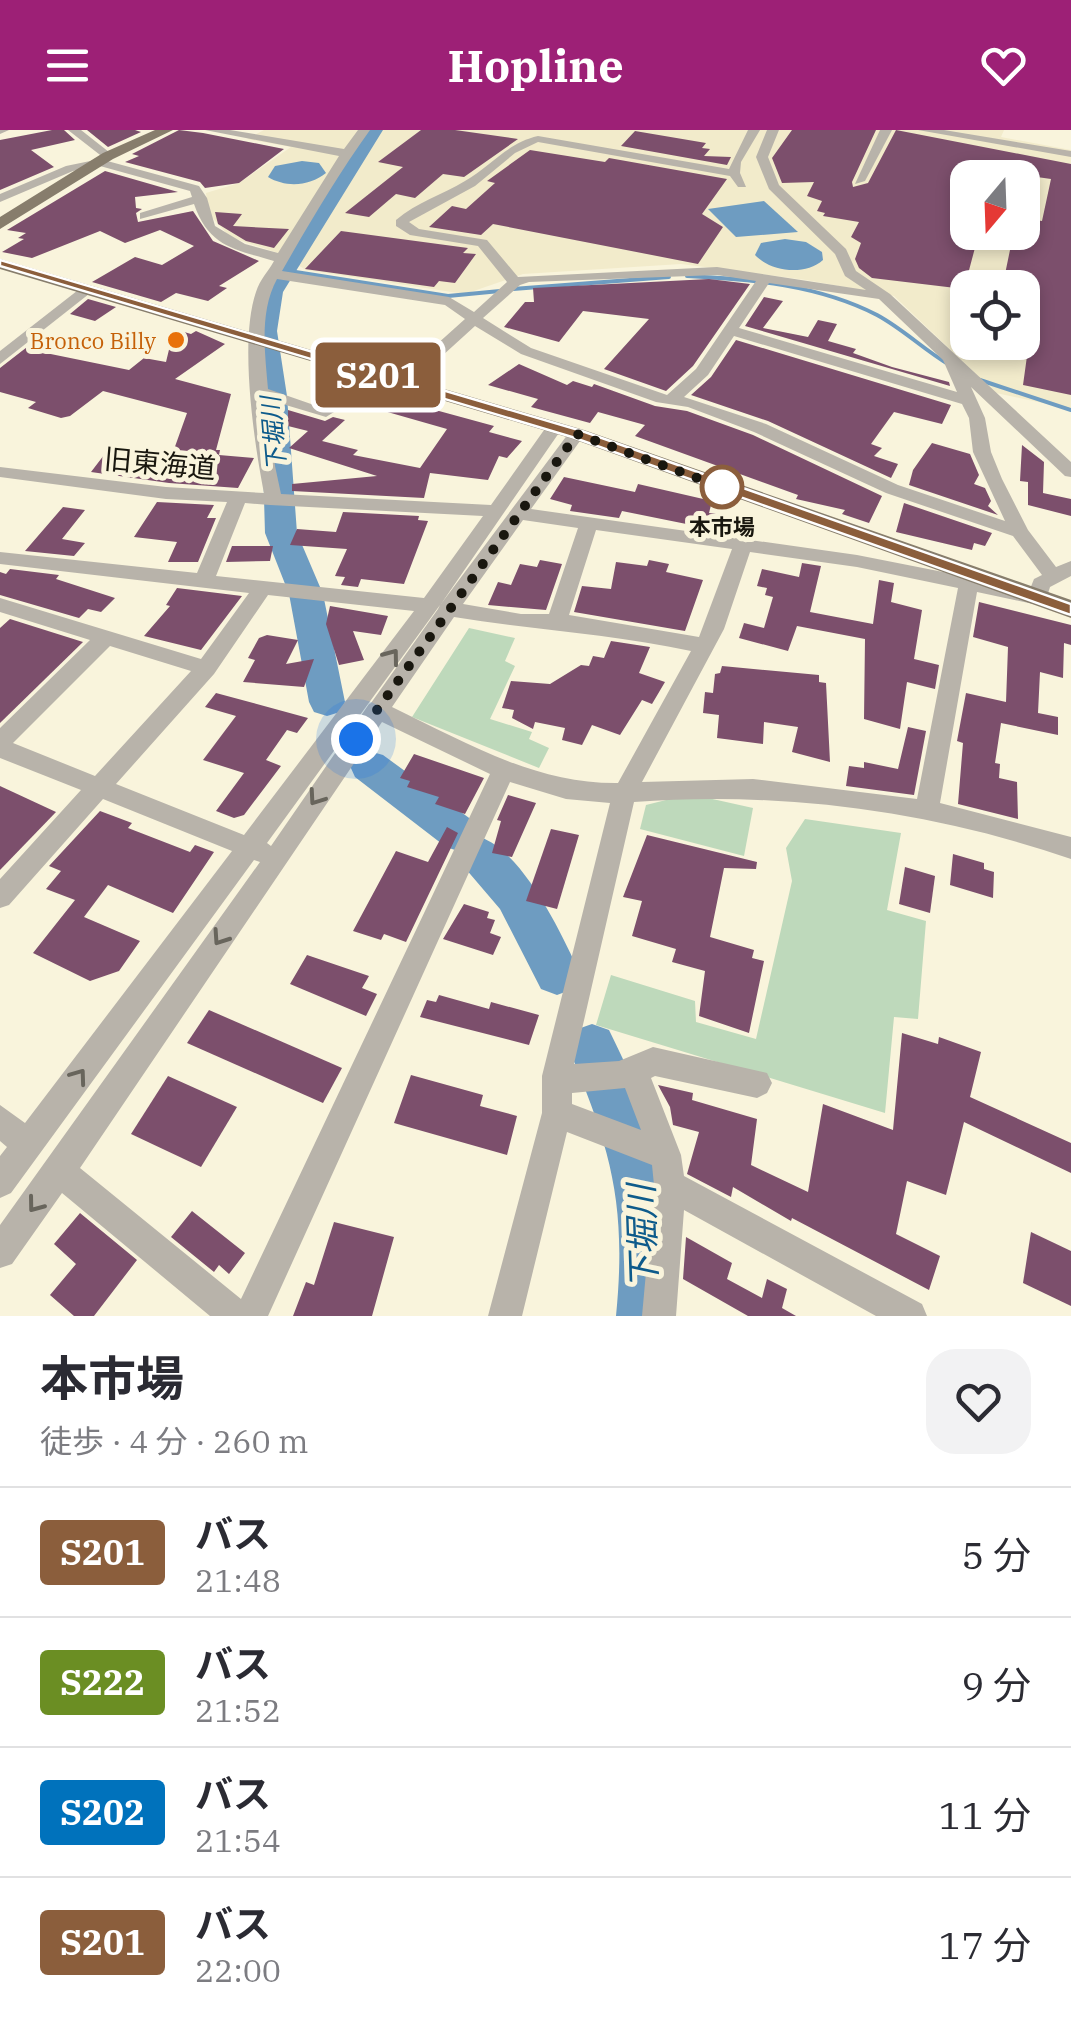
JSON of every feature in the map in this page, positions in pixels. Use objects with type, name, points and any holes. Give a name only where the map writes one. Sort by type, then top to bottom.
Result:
[{"type":"main road","points":[[0,224],[104,159],[166,130]]},
{"type":"main road","points":[[0,264],[566,431],[860,550],[1071,608]]},
{"type":"street","points":[[74,130],[104,159],[195,189],[208,228],[223,239],[280,258]]},
{"type":"street","points":[[211,130],[350,154]]},
{"type":"street","points":[[276,500],[266,466],[256,339],[263,292],[280,275],[280,258],[364,130]]},
{"type":"street","points":[[509,287],[482,243],[415,232],[402,223],[410,214],[472,182],[523,141],[538,139],[738,179],[735,162],[754,130]]},
{"type":"street","points":[[773,130],[762,156],[773,186],[841,252],[850,273],[884,297],[1071,472]]},
{"type":"street","points":[[859,182],[886,130]]},
{"type":"street","points":[[924,130],[1071,154]]},
{"type":"street","points":[[2,196],[70,168],[104,159]]},
{"type":"street","points":[[144,216],[201,198]]},
{"type":"street","points":[[403,383],[509,287],[692,271],[884,297]]},
{"type":"street","points":[[280,275],[449,301],[473,320],[526,350],[662,399],[674,398],[760,428],[892,489],[1020,532]]},
{"type":"street","points":[[674,398],[702,372],[763,281]]},
{"type":"street","points":[[0,358],[87,290]]},
{"type":"street","points":[[732,331],[966,400]]},
{"type":"street","points":[[955,365],[966,400],[977,418],[982,452],[1020,532],[1062,571],[1041,584],[1038,598]]},
{"type":"street","points":[[262,392],[326,412]]},
{"type":"street","points":[[0,1252],[60,1171],[262,852],[566,431]]},
{"type":"street","name":"旧東海道","points":[[0,472],[238,498],[506,512],[743,544],[860,550],[968,587],[1038,598]]},
{"type":"street","points":[[205,579],[238,498]]},
{"type":"street","points":[[557,621],[589,523]]},
{"type":"street","points":[[504,1316],[567,1078],[625,795],[650,736],[704,646],[743,544]]},
{"type":"street","points":[[0,558],[205,579],[521,620],[557,621],[628,630],[704,646]]},
{"type":"street","points":[[926,812],[968,587]]},
{"type":"street","points":[[0,896],[275,588]]},
{"type":"street","points":[[0,604],[206,668]]},
{"type":"street","points":[[0,1182],[377,710],[439,608]]},
{"type":"street","points":[[106,637],[0,745],[262,852]]},
{"type":"street","points":[[377,710],[503,771],[568,790],[625,795],[712,787],[794,793],[926,812],[1071,848]]},
{"type":"street","points":[[251,1316],[503,771]]},
{"type":"street","points":[[567,1078],[634,1073],[652,1061],[757,1082]]},
{"type":"street","points":[[634,1073],[668,1170],[659,1316]]},
{"type":"street","points":[[557,1112],[611,1134],[910,1316]]},
{"type":"street","points":[[0,1120],[28,1146]]},
{"type":"street","points":[[60,1171],[236,1316]]},
{"type":"shaded area","points":[[264,130],[1004,130],[1001,137],[1071,150],[1071,409],[996,393],[961,360],[1040,360],[1040,270],[950,270],[950,349],[894,296],[681,264],[523,274],[465,294],[306,270],[278,253],[230,237],[208,213],[206,193],[239,183],[291,147],[247,139]]},
{"type":"green space","points":[[469,628],[515,638],[505,661],[515,666],[490,719],[532,732],[529,739],[549,748],[539,768],[412,717]]},
{"type":"green space","points":[[690,794],[753,808],[744,856],[640,829],[646,805]]},
{"type":"green space","points":[[805,819],[901,833],[887,910],[926,921],[918,1019],[894,1017],[885,1113],[596,1025],[611,975],[695,1001],[696,1022],[756,1039],[792,881],[786,848]]},
{"type":"water","points":[[302,161],[319,163],[326,173],[298,184],[268,177],[275,166]]},
{"type":"water","points":[[764,201],[798,232],[736,237],[708,209]]},
{"type":"water","points":[[785,239],[806,242],[822,252],[823,260],[807,268],[788,270],[755,255],[761,243]]},
{"type":"building","points":[[64,130],[75,140],[31,150],[54,167],[0,190],[0,140]]},
{"type":"building","points":[[87,130],[135,130],[141,132],[108,147]]},
{"type":"building","points":[[179,130],[284,149],[239,183],[205,188],[200,182],[125,162],[139,156],[132,154]]},
{"type":"building","points":[[421,130],[455,130],[518,139],[464,177],[443,174],[415,198],[396,194],[369,217],[345,213],[403,167],[378,162]]},
{"type":"building","points":[[792,130],[876,130],[853,187],[868,183],[896,130],[1071,164],[1071,395],[1023,385],[1026,360],[1040,360],[1040,270],[1006,270],[1010,250],[1040,250],[1040,221],[1051,179],[1040,177],[1040,160],[950,160],[950,250],[974,250],[969,270],[950,270],[950,287],[872,278],[859,268],[855,259],[861,243],[851,237],[859,222],[823,216],[825,213],[817,211],[822,201],[807,196],[814,182],[782,183],[772,158]]},
{"type":"building","points":[[635,131],[706,143],[702,148],[710,149],[704,156],[731,157],[727,165],[621,146]]},
{"type":"building","points":[[530,150],[605,162],[609,158],[727,179],[702,214],[723,227],[698,264],[493,224],[481,235],[429,227],[452,206],[466,209],[495,183],[487,181]]},
{"type":"building","points":[[105,171],[178,192],[135,197],[136,208],[142,209],[136,213],[138,222],[193,211],[213,241],[259,261],[219,286],[227,288],[208,301],[176,293],[161,302],[92,282],[135,257],[162,265],[194,246],[160,230],[125,243],[100,231],[32,258],[2,252],[24,239],[18,238],[26,233],[7,230]]},
{"type":"building","points":[[215,212],[242,214],[233,226],[289,229],[274,248],[246,241],[218,224]]},
{"type":"building","points":[[341,231],[468,248],[463,253],[476,254],[455,283],[439,281],[434,287],[305,269]]},
{"type":"building","points":[[709,279],[750,284],[693,366],[666,391],[604,369],[649,319],[583,311],[559,342],[504,327],[525,302],[534,302],[533,288]]},
{"type":"building","points":[[764,297],[783,301],[763,328],[808,337],[818,320],[837,324],[828,341],[856,349],[853,353],[892,367],[949,382],[950,386],[745,326]]},
{"type":"building","points":[[88,299],[116,307],[95,321],[70,314]]},
{"type":"building","points":[[174,329],[191,334],[196,331],[225,344],[175,379],[231,394],[216,450],[220,450],[219,455],[254,458],[238,488],[91,472],[104,455],[167,469],[187,413],[103,391],[70,416],[61,418],[28,408],[36,402],[0,392],[0,368],[40,337],[45,339],[40,343],[44,344],[36,351],[129,370],[144,358],[166,362]]},
{"type":"building","points":[[736,340],[951,405],[942,424],[894,412],[871,444],[882,448],[874,456],[898,464],[891,478],[768,421],[691,395],[711,377]]},
{"type":"building","points":[[519,364],[567,385],[573,381],[592,387],[594,384],[753,435],[882,496],[869,523],[842,514],[845,510],[796,499],[798,495],[635,436],[645,425],[598,412],[590,423],[531,407],[538,399],[488,385]]},
{"type":"building","points":[[373,393],[494,426],[489,432],[522,441],[507,458],[499,456],[488,480],[430,473],[424,498],[292,491],[292,484],[377,476],[289,448],[308,431],[288,426],[288,410],[325,421],[333,417],[345,420],[322,441],[358,450],[353,455],[420,468],[447,429],[370,407]]},
{"type":"building","points":[[932,443],[970,454],[979,475],[974,484],[985,488],[991,501],[988,506],[998,515],[909,485],[913,470]]},
{"type":"building","points":[[1022,445],[1044,462],[1043,493],[1071,499],[1071,516],[1028,505],[1028,482],[1020,481]]},
{"type":"building","points":[[564,477],[635,492],[638,484],[712,501],[709,513],[730,516],[726,532],[622,511],[619,518],[570,511],[572,505],[550,499]]},
{"type":"building","points":[[157,502],[214,505],[207,518],[216,518],[198,562],[168,562],[177,542],[134,537]]},
{"type":"building","points":[[904,503],[992,533],[985,546],[974,543],[972,550],[896,532]]},
{"type":"building","points":[[63,507],[85,510],[62,539],[85,543],[74,556],[25,551]]},
{"type":"building","points":[[343,512],[419,516],[418,520],[428,521],[404,584],[361,579],[358,587],[341,585],[345,577],[335,576],[347,549],[290,545],[297,529],[336,532]]},
{"type":"building","points":[[232,546],[273,546],[270,561],[226,562]]},
{"type":"building","points":[[540,560],[562,564],[546,610],[488,605],[498,582],[511,585],[520,564],[537,567]]},
{"type":"building","points":[[649,560],[669,564],[666,572],[703,580],[685,631],[574,612],[582,586],[611,589],[616,562],[647,566]]},
{"type":"building","points":[[802,563],[821,566],[810,612],[873,624],[879,580],[894,583],[891,602],[922,610],[914,659],[939,665],[935,689],[907,682],[900,729],[864,719],[865,639],[797,626],[788,651],[739,638],[744,623],[764,628],[773,597],[765,595],[767,588],[757,586],[762,569],[799,577]]},
{"type":"building","points":[[10,569],[59,575],[56,579],[115,598],[101,612],[88,609],[79,618],[0,595],[0,572],[6,574]]},
{"type":"building","points":[[177,588],[242,596],[201,650],[144,636],[170,606],[166,605]]},
{"type":"building","points":[[979,602],[1071,625],[1071,645],[1064,643],[1063,678],[1040,672],[1038,713],[1058,717],[1058,735],[1001,723],[995,763],[1000,764],[999,778],[1017,782],[1018,819],[958,804],[963,743],[957,741],[966,693],[1006,702],[1008,647],[973,637]]},
{"type":"building","points":[[330,606],[388,616],[381,635],[353,631],[364,660],[339,665],[326,624]]},
{"type":"building","points":[[10,619],[83,642],[0,723],[0,628]]},
{"type":"building","points":[[267,635],[298,640],[286,664],[314,659],[304,687],[243,682],[255,660],[248,658],[259,638]]},
{"type":"building","points":[[611,641],[650,647],[639,673],[665,682],[652,704],[642,700],[620,735],[592,725],[582,745],[562,740],[565,728],[535,722],[533,729],[512,718],[514,710],[502,708],[511,681],[550,684],[581,665],[589,666],[593,656],[604,658]]},
{"type":"building","points":[[722,666],[819,675],[819,682],[826,683],[830,762],[792,752],[798,727],[764,722],[763,744],[717,738],[719,715],[703,713],[705,692],[713,693],[715,674],[720,673]]},
{"type":"building","points":[[216,693],[308,718],[297,733],[287,730],[266,760],[281,766],[244,815],[234,818],[216,811],[244,773],[203,760],[236,716],[205,707]]},
{"type":"building","points":[[908,727],[926,731],[914,795],[846,786],[849,766],[864,768],[864,762],[898,769]]},
{"type":"building","points":[[414,754],[484,778],[465,814],[435,804],[439,797],[407,787],[410,781],[400,778]]},
{"type":"building","points":[[0,786],[56,812],[0,870]]},
{"type":"building","points":[[508,795],[536,803],[512,857],[492,853],[501,821],[497,820]]},
{"type":"building","points":[[100,811],[132,823],[128,828],[190,852],[195,845],[214,852],[173,913],[108,885],[84,917],[140,941],[119,971],[90,981],[33,953],[75,900],[46,889],[61,871],[49,866]]},
{"type":"building","points":[[447,827],[458,833],[406,942],[384,934],[381,940],[353,931],[396,851],[428,862]]},
{"type":"building","points":[[551,829],[579,835],[557,909],[526,901]]},
{"type":"building","points":[[647,835],[757,862],[756,869],[724,868],[710,937],[754,950],[752,958],[764,961],[749,1033],[699,1016],[705,971],[672,962],[676,949],[632,936],[642,901],[623,897]]},
{"type":"building","points":[[953,854],[984,863],[984,869],[994,872],[993,898],[950,885]]},
{"type":"building","points":[[905,867],[935,876],[930,913],[899,904]]},
{"type":"building","points":[[464,904],[489,912],[487,918],[495,920],[490,933],[501,937],[493,955],[443,939]]},
{"type":"building","points":[[307,955],[369,976],[362,988],[377,994],[366,1016],[290,984]]},
{"type":"building","points":[[439,995],[489,1009],[491,1002],[539,1015],[529,1045],[420,1017],[427,1000],[436,1002]]},
{"type":"building","points":[[209,1010],[342,1068],[323,1103],[187,1043]]},
{"type":"building","points":[[902,1033],[938,1044],[939,1037],[981,1052],[970,1097],[1071,1143],[1071,1173],[964,1122],[946,1195],[907,1181],[896,1234],[940,1256],[929,1290],[792,1218],[791,1221],[733,1187],[731,1197],[687,1174],[699,1132],[673,1125],[670,1107],[658,1085],[693,1093],[692,1100],[757,1119],[751,1165],[808,1192],[823,1104],[893,1130]]},
{"type":"building","points":[[411,1075],[483,1095],[480,1106],[517,1116],[507,1155],[394,1123]]},
{"type":"building","points":[[168,1076],[237,1107],[201,1167],[131,1134]]},
{"type":"building","points":[[192,1211],[245,1253],[229,1274],[219,1265],[214,1272],[171,1237]]},
{"type":"building","points":[[80,1213],[137,1260],[94,1316],[74,1316],[50,1295],[76,1264],[54,1244]]},
{"type":"building","points":[[334,1222],[394,1237],[372,1316],[293,1316],[306,1282],[314,1285]]},
{"type":"building","points":[[1031,1232],[1071,1251],[1071,1306],[1023,1283]]},
{"type":"building","points":[[686,1237],[732,1263],[727,1279],[762,1298],[767,1279],[787,1289],[782,1308],[796,1316],[748,1316],[683,1279]]},
{"type":"waterway","name":"下堀川","points":[[327,702],[306,594],[281,533],[274,396],[265,331],[271,292],[374,130]]},
{"type":"waterway","points":[[283,270],[448,296],[500,291]]},
{"type":"waterway","points":[[687,276],[760,282],[832,297],[877,315],[948,364]]},
{"type":"waterway","points":[[513,289],[669,277]]},
{"type":"waterway","points":[[977,379],[1071,410]]},
{"type":"waterway","name":"下堀川","points":[[369,766],[461,835]]},
{"type":"waterway","name":"下堀川","points":[[480,855],[515,896],[557,974]]},
{"type":"waterway","name":"下堀川","points":[[592,1047],[623,1115],[641,1177],[648,1241],[644,1316]]},
{"type":"bus line","name":"S201","points":[[0,264],[577,434],[1071,609]]},
{"type":"place","name":"Bronco Billy","points":[[176,340]]},
{"type":"place","name":"本市場","points":[[722,487]]},
{"type":"route","points":[[356,739],[577,434],[722,487]]}]
